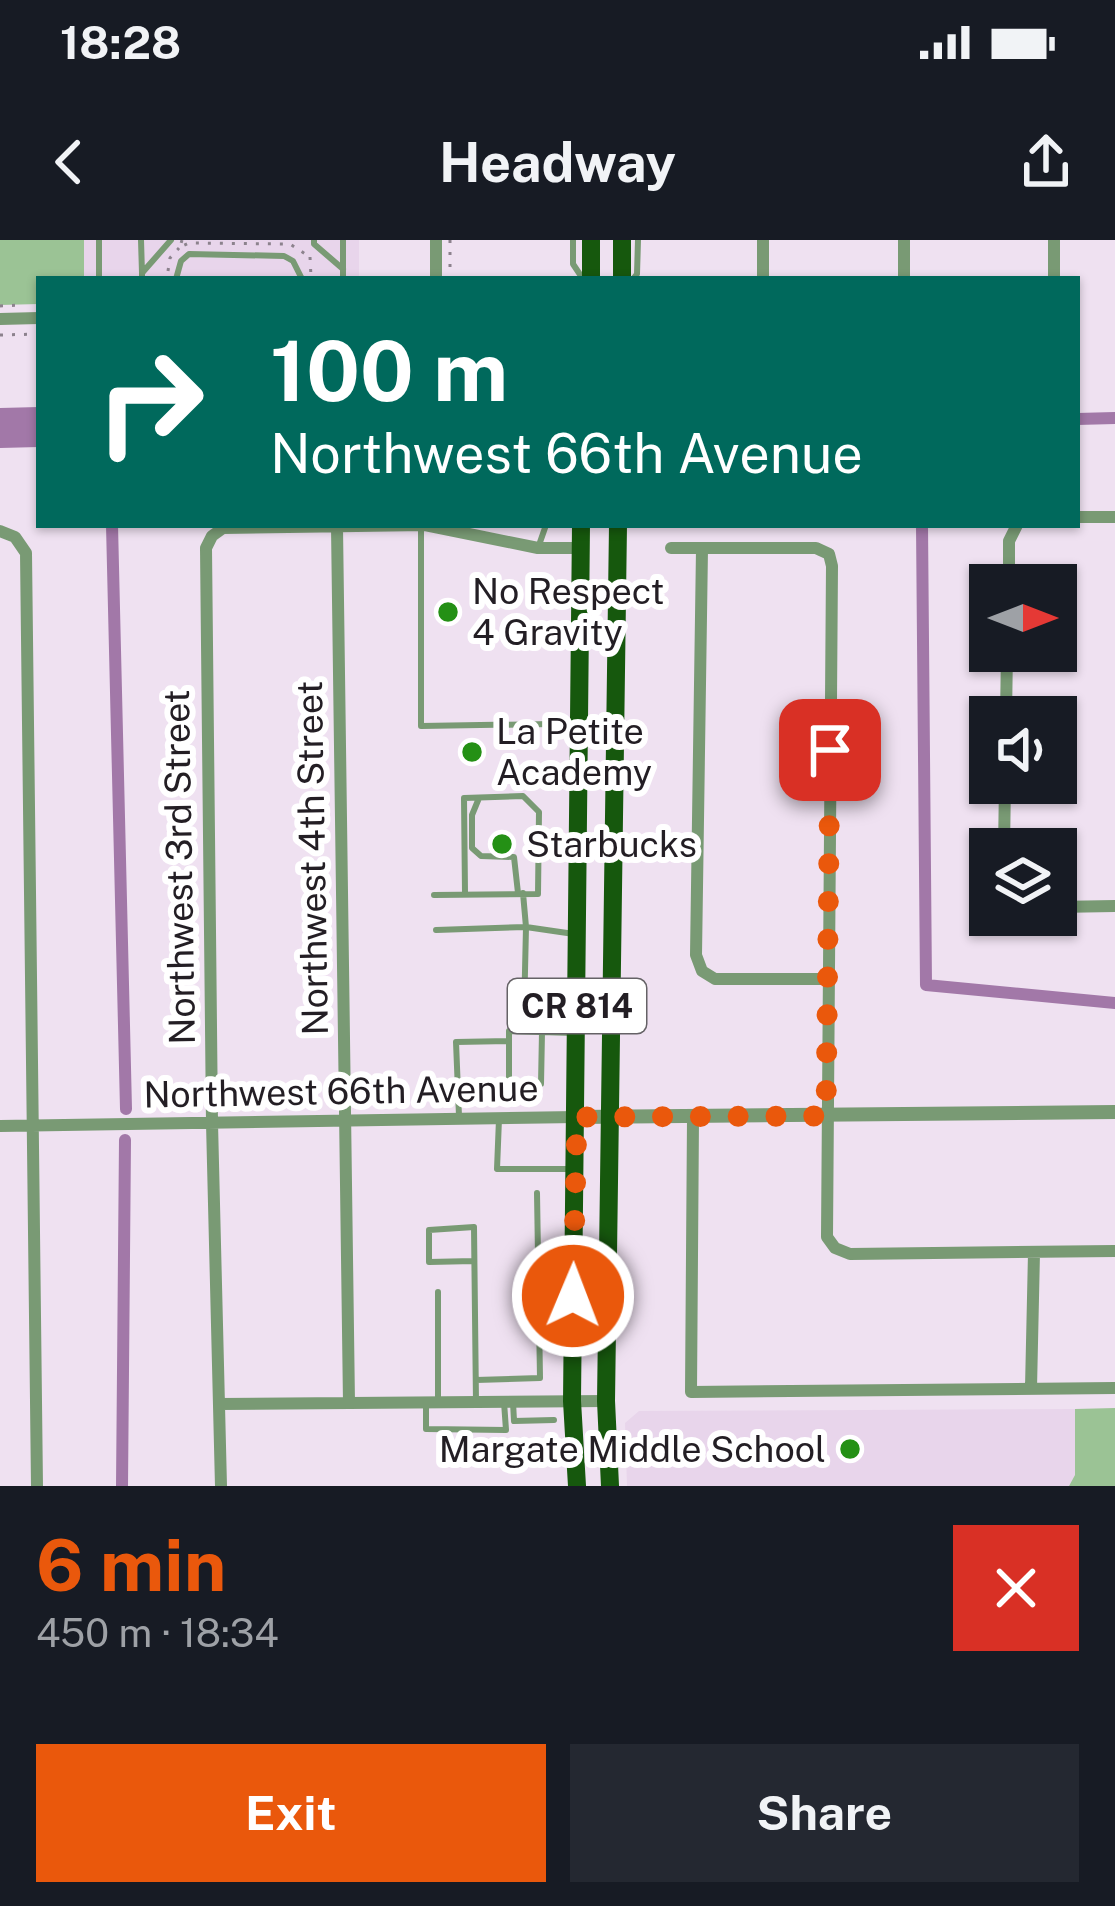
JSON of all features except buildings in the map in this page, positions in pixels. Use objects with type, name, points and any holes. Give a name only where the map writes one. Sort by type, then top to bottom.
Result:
[{"type":"main road","points":[[587,276],[591,240]]},
{"type":"main road","points":[[622,240],[622,276]]},
{"type":"main road","name":"CR 814","points":[[577,1486],[572,1402],[581,528]]},
{"type":"main road","name":"CR 814","points":[[610,1486],[606,1402],[618,528]]},
{"type":"street","points":[[436,240],[436,276]]},
{"type":"street","points":[[763,240],[763,276]]},
{"type":"street","points":[[904,240],[904,276]]},
{"type":"street","points":[[1054,240],[1054,276]]},
{"type":"street","points":[[0,319],[36,318]]},
{"type":"street","points":[[1080,518],[1115,517]]},
{"type":"street","name":"Northwest 3rd Street","points":[[221,1486],[206,548],[224,528]]},
{"type":"street","name":"Northwest 4th Street","points":[[337,528],[350,1403]]},
{"type":"street","points":[[1009,564],[1015,528]]},
{"type":"street","points":[[477,529],[538,548],[581,548]]},
{"type":"street","points":[[0,531],[15,537],[26,553],[37,1486]]},
{"type":"street","points":[[670,548],[816,548],[829,554],[832,566],[827,1237],[835,1248],[850,1254],[1115,1251]]},
{"type":"street","points":[[702,549],[696,955],[701,971],[715,979],[827,979]]},
{"type":"street","points":[[1077,907],[1115,906]]},
{"type":"street","name":"Northwest 66th Avenue","points":[[0,1126],[1115,1112]]},
{"type":"street","points":[[693,1118],[691,1392],[1115,1388]]},
{"type":"street","points":[[1031,1388],[1034,1253]]},
{"type":"street","points":[[219,1404],[606,1402]]},
{"type":"lane","points":[[99,240],[99,276]]},
{"type":"lane","points":[[141,240],[142,276]]},
{"type":"lane","points":[[142,276],[171,240]]},
{"type":"lane","points":[[314,240],[344,269]]},
{"type":"lane","points":[[343,240],[343,276]]},
{"type":"lane","points":[[573,240],[573,263],[584,276]]},
{"type":"lane","points":[[635,276],[638,240]]},
{"type":"lane","points":[[177,276],[181,261],[189,254],[284,256],[305,276]]},
{"type":"lane","points":[[421,528],[421,726],[615,723]]},
{"type":"lane","points":[[538,548],[544,528]]},
{"type":"lane","points":[[434,895],[538,894],[539,812],[523,796],[464,798],[465,893]]},
{"type":"lane","points":[[479,798],[472,815],[472,848],[481,856],[514,857],[526,927],[524,1015]]},
{"type":"lane","points":[[436,930],[526,927],[578,934]]},
{"type":"lane","points":[[509,1087],[509,1031],[577,1033]]},
{"type":"lane","points":[[541,1084],[542,1032]]},
{"type":"lane","points":[[459,1119],[455,1042],[509,1041]]},
{"type":"lane","points":[[499,1119],[497,1169],[576,1169]]},
{"type":"lane","points":[[476,1380],[540,1378],[537,1193]]},
{"type":"lane","points":[[474,1262],[429,1262],[429,1230],[474,1227],[476,1402]]},
{"type":"lane","points":[[438,1292],[432,1402],[426,1429],[506,1430],[509,1402]]},
{"type":"lane","points":[[538,1292],[573,1292]]},
{"type":"lane","points":[[509,1402],[514,1421],[554,1420]]},
{"type":"path","points":[[182,240],[180,247],[189,243],[299,243],[313,258],[308,276]]},
{"type":"path","points":[[450,240],[450,276]]},
{"type":"path","points":[[0,306],[36,305]]},
{"type":"path","points":[[0,335],[36,334]]},
{"type":"path","points":[[543,856],[561,856]]},
{"type":"shaded area","points":[[84,240],[359,240],[359,276],[84,276]]},
{"type":"shaded area","points":[[36,407],[36,447],[0,448],[0,408]]},
{"type":"shaded area","name":"Margate Middle School","points":[[1075,1409],[1075,1475],[1069,1486],[627,1486],[625,1423],[639,1411]]},
{"type":"green space","points":[[0,240],[84,240],[84,276],[36,276],[36,304],[0,305]]},
{"type":"green space","points":[[1115,1408],[1115,1486],[1069,1486],[1075,1475],[1075,1409]]},
{"type":"waterway","points":[[1080,419],[1115,418]]},
{"type":"waterway","points":[[112,528],[126,1109]]},
{"type":"waterway","points":[[922,528],[926,985],[1115,1003]]},
{"type":"waterway","points":[[122,1486],[125,1140]]},
{"type":"place","name":"No Respect 4 Gravity","points":[[448,612]]},
{"type":"place","name":"La Petite Academy","points":[[472,752]]},
{"type":"place","name":"Starbucks","points":[[502,844]]},
{"type":"place","name":"Margate Middle School","points":[[850,1449]]},
{"type":"route","points":[[573,1296],[577,1117],[826,1116],[830,750]]}]
